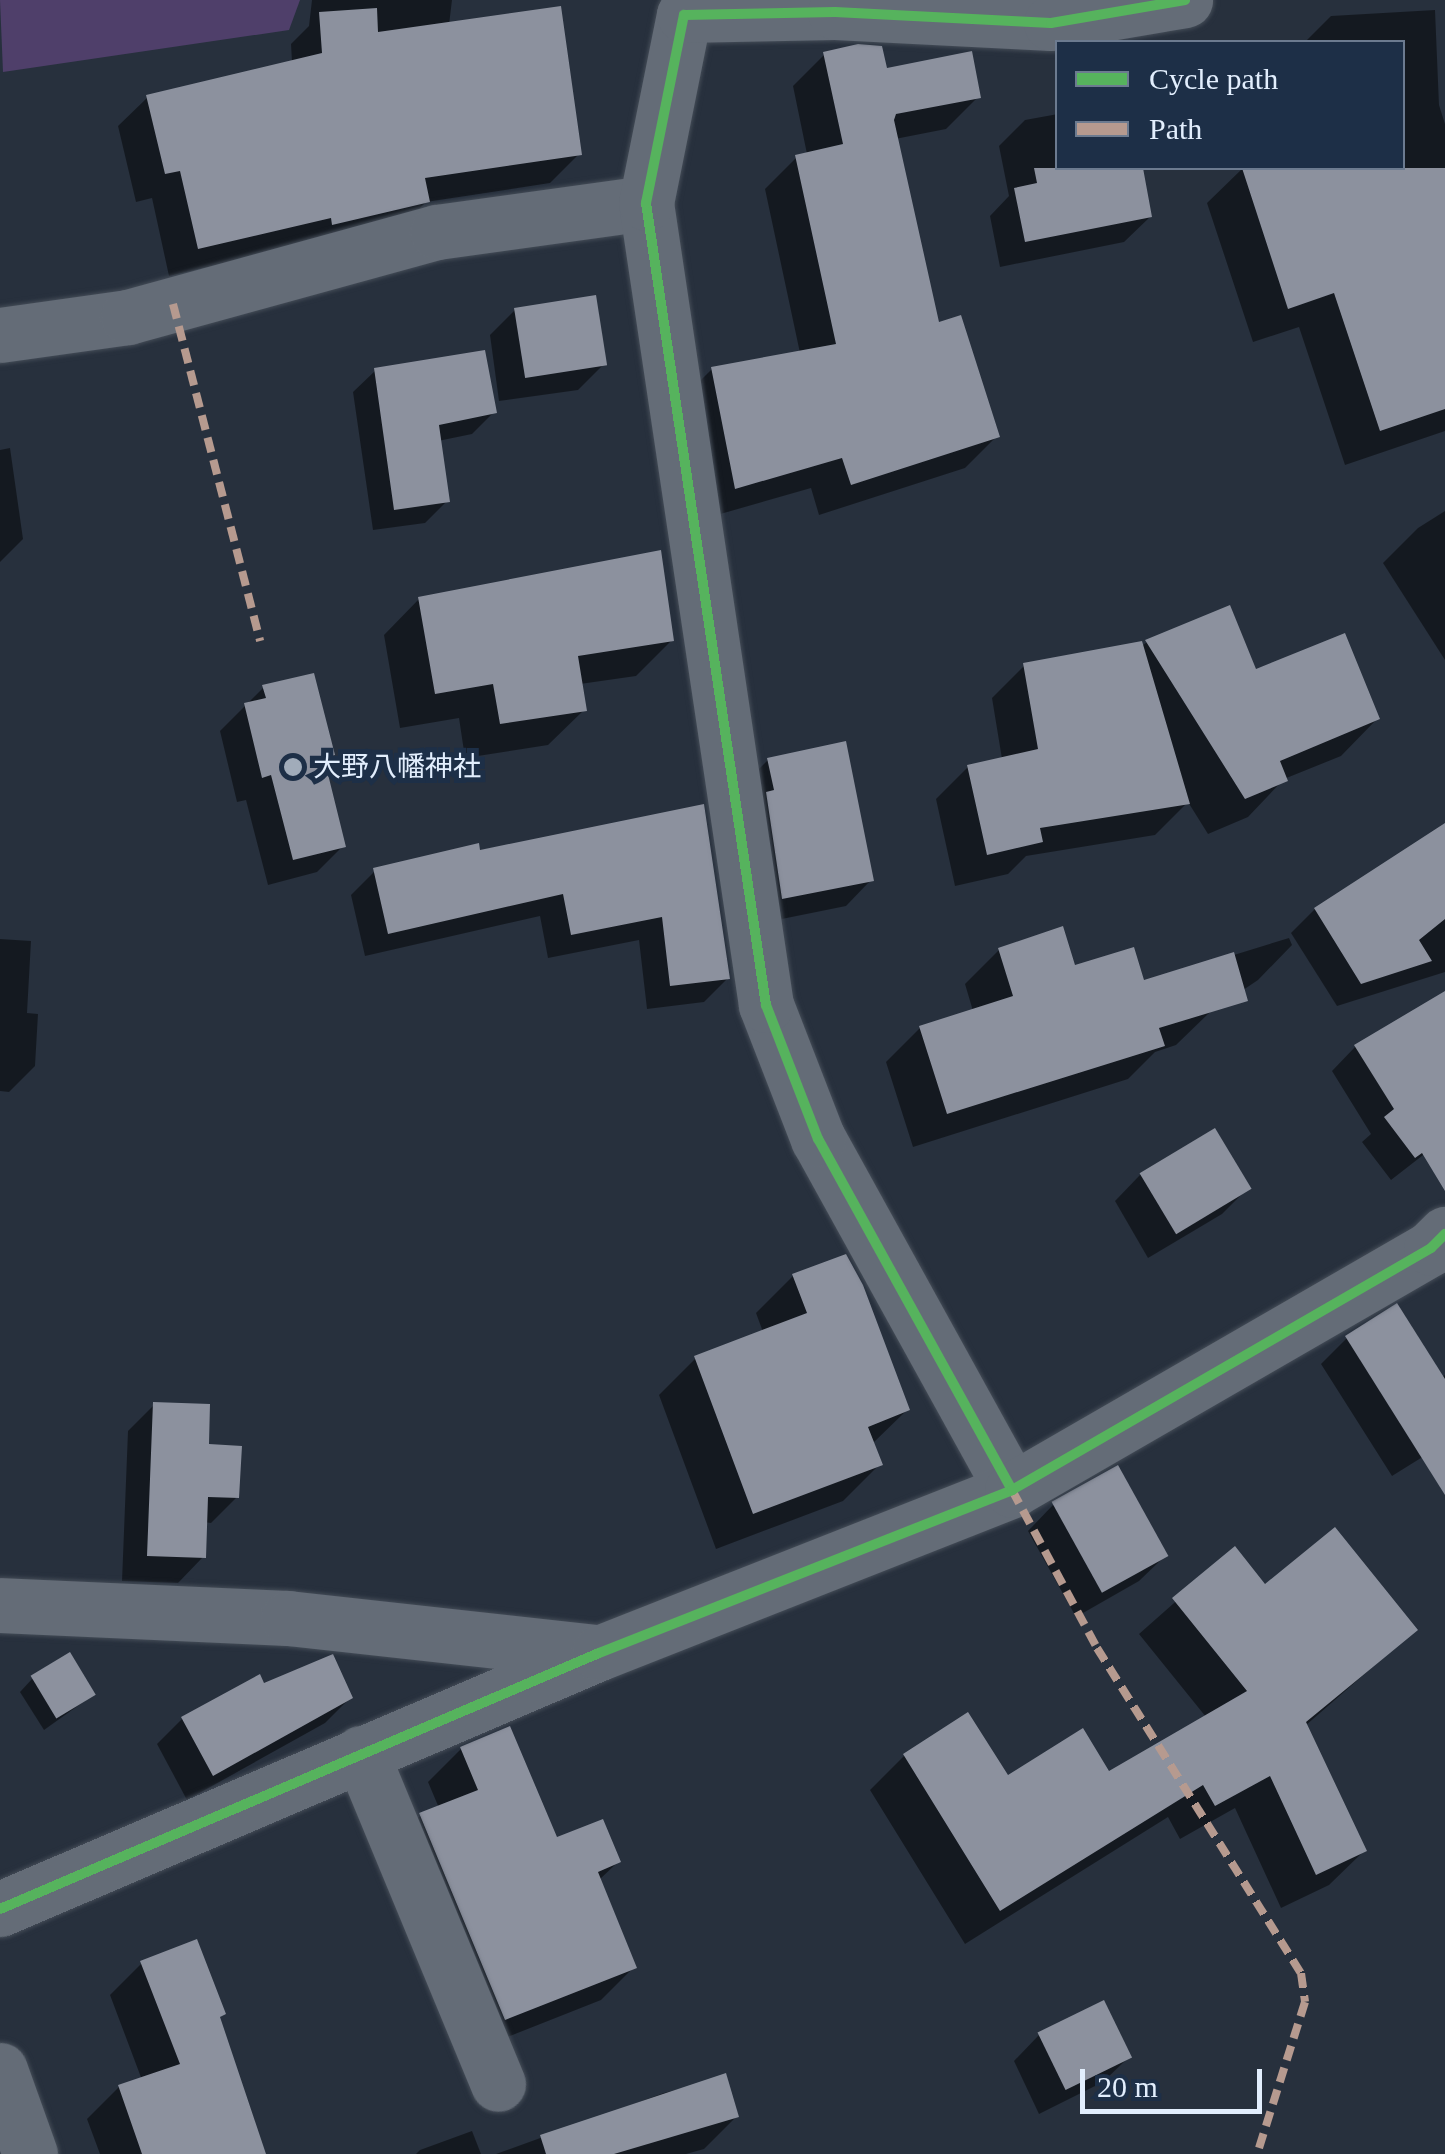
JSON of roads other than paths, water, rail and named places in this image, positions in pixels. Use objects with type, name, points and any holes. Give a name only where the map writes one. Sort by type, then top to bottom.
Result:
[{"type":"street","points":[[1012,1490],[818,1139],[766,1005],[646,203],[684,15],[835,12],[1051,24],[1185,0]]},
{"type":"street","points":[[0,335],[128,316],[437,232],[646,203]]},
{"type":"street","points":[[0,1909],[599,1652],[1012,1490],[1432,1248],[1445,1234]]},
{"type":"street","points":[[0,1605],[288,1618],[599,1652]]},
{"type":"street","points":[[361,1753],[498,2084]]},
{"type":"street","points":[[0,2070],[30,2154]]},
{"type":"place","name":"大野八幡神社","points":[[293,767]]}]
